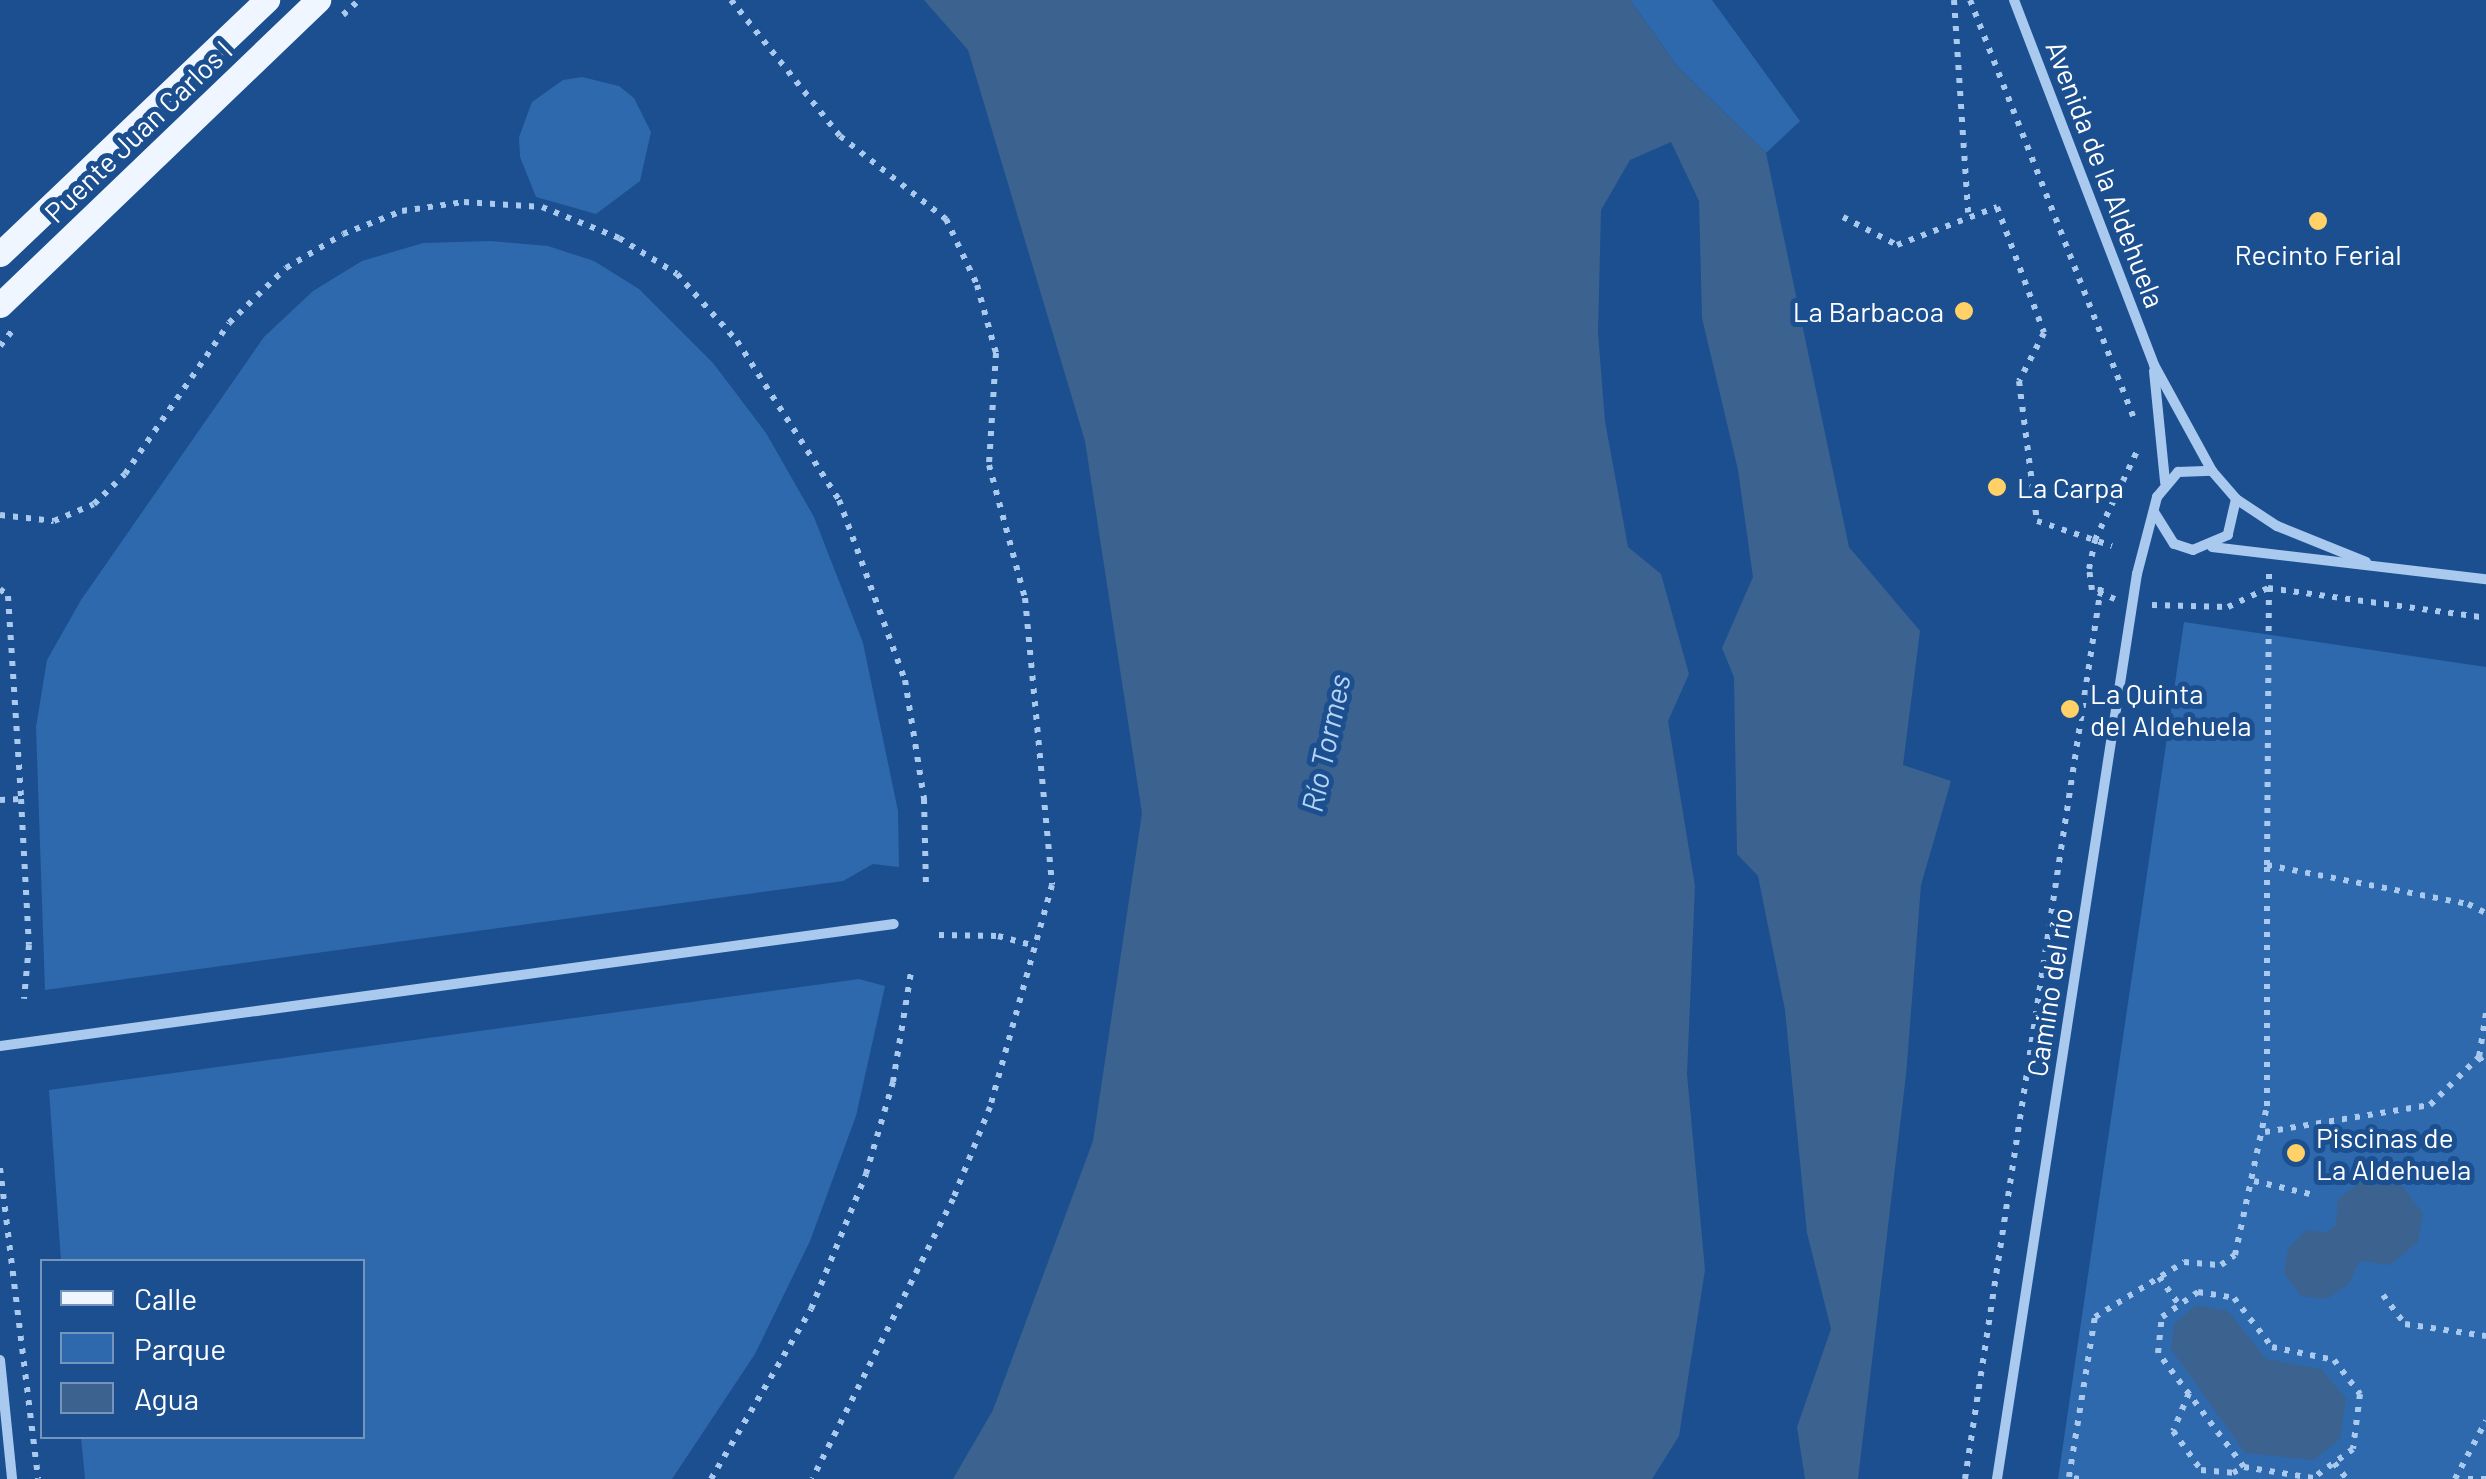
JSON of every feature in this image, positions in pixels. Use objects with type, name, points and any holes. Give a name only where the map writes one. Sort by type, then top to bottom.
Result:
[{"type":"main road","name":"Puente Juan Carlos I","points":[[0,254],[267,0]]},
{"type":"main road","name":"Puente Juan Carlos I","points":[[0,305],[315,3]]},
{"type":"street","name":"Avenida de la Aldehuela","points":[[2014,0],[2154,364],[2212,471]]},
{"type":"street","name":"Avenida de la Aldehuela","points":[[2154,364],[2164,482]]},
{"type":"street","points":[[2376,566],[2276,526],[2236,499],[2212,471],[2194,468],[2164,482],[2155,513],[2174,544],[2486,580]]},
{"type":"street","points":[[2212,547],[2228,535],[2236,499]]},
{"type":"street","name":"Camino del río","points":[[1997,1479],[2132,602],[2155,513]]},
{"type":"street","points":[[0,1046],[894,924]]},
{"type":"street","points":[[0,1360],[12,1479]]},
{"type":"path","points":[[731,0],[840,136],[946,219],[977,285],[998,384],[992,488],[1025,598],[1052,885],[990,1107],[954,1200],[812,1479]]},
{"type":"path","points":[[1954,0],[1968,213]]},
{"type":"path","points":[[1970,0],[2140,434],[2138,455],[2096,540],[2089,569],[2098,596]]},
{"type":"path","points":[[0,514],[54,521],[94,504],[125,474],[229,323],[286,268],[343,234],[402,211],[464,202],[542,208],[604,232],[677,274],[737,342],[839,500],[905,680],[924,799],[926,886]]},
{"type":"path","points":[[1843,217],[1897,245],[1968,213],[1997,207],[2044,333],[2020,381],[2037,521],[2112,546]]},
{"type":"path","points":[[0,346],[10,332]]},
{"type":"path","points":[[2079,1479],[2069,1477],[2095,1318],[2184,1262],[2230,1263],[2265,1132],[2270,556]]},
{"type":"path","points":[[1966,1479],[2102,582]]},
{"type":"path","points":[[2098,596],[2186,611],[2228,607],[2268,588],[2486,618]]},
{"type":"path","points":[[0,589],[8,596],[29,946],[24,999]]},
{"type":"path","points":[[0,800],[20,799]]},
{"type":"path","points":[[2267,865],[2468,904],[2486,913]]},
{"type":"path","points":[[939,935],[998,936],[1036,946]]},
{"type":"path","points":[[710,1479],[812,1309],[866,1174],[893,1082],[911,972]]},
{"type":"path","points":[[2265,1132],[2430,1105],[2479,1057],[2486,1014]]},
{"type":"path","points":[[2479,1057],[2486,1066]]},
{"type":"path","points":[[0,1168],[38,1479]]},
{"type":"path","points":[[2254,1181],[2314,1195]]},
{"type":"path","points":[[2159,1277],[2180,1304]]},
{"type":"path","points":[[2189,1393],[2173,1431],[2201,1470],[2234,1473],[2244,1467],[2313,1478],[2353,1449],[2360,1394],[2334,1360],[2272,1348],[2234,1298],[2198,1292],[2162,1316],[2158,1352],[2189,1393],[2244,1467]]},
{"type":"path","points":[[2383,1296],[2405,1324],[2486,1336]]},
{"type":"path","points":[[2455,1479],[2486,1421]]},
{"type":"path","points":[[2334,1463],[2347,1479]]},
{"type":"path","points":[[2468,1479],[2486,1479]]},
{"type":"green space","points":[[1630,0],[1712,0],[1800,121],[1766,153],[1677,66]]},
{"type":"green space","points":[[582,77],[619,86],[634,98],[651,132],[640,181],[596,214],[536,197],[520,157],[519,137],[532,102],[563,80]]},
{"type":"green space","points":[[491,241],[548,246],[594,261],[639,289],[713,363],[766,433],[814,517],[863,643],[898,811],[899,867],[873,864],[843,881],[45,990],[36,727],[47,660],[81,600],[264,337],[313,291],[362,261],[423,243]]},
{"type":"green space","name":"Piscinas de La Aldehuela","points":[[2184,622],[2486,667],[2486,1479],[2058,1479]]},
{"type":"green space","points":[[859,979],[885,986],[856,1116],[810,1241],[755,1354],[672,1479],[85,1479],[81,1439],[365,1439],[365,1259],[61,1259],[49,1090]]},
{"type":"water","name":"Río Tormes","points":[[924,0],[1630,0],[1677,66],[1766,153],[1849,547],[1920,631],[1903,765],[1951,781],[1921,885],[1906,1075],[1858,1479],[1805,1479],[1797,1427],[1831,1329],[1807,1233],[1785,1010],[1758,876],[1737,854],[1734,677],[1722,648],[1753,577],[1738,470],[1702,318],[1699,201],[1671,142],[1630,160],[1601,210],[1598,333],[1605,421],[1628,547],[1661,574],[1689,674],[1668,721],[1695,886],[1687,1074],[1705,1270],[1679,1436],[1652,1479],[953,1479],[993,1410],[1093,1141],[1142,813],[1085,441],[968,50]]},
{"type":"water","points":[[2366,1178],[2401,1184],[2423,1214],[2418,1242],[2390,1265],[2360,1261],[2349,1283],[2327,1299],[2301,1296],[2284,1273],[2288,1248],[2307,1230],[2326,1233],[2336,1224],[2338,1199]]},
{"type":"water","points":[[2196,1305],[2228,1311],[2266,1359],[2321,1369],[2346,1398],[2340,1439],[2314,1460],[2245,1453],[2171,1349],[2174,1324]]},
{"type":"place","name":"Recinto Ferial","points":[[2318,221]]},
{"type":"place","name":"La Barbacoa","points":[[1964,311]]},
{"type":"place","name":"La Carpa","points":[[1997,487]]},
{"type":"place","name":"La Quinta del Aldehuela","points":[[2070,709]]},
{"type":"place","name":"Piscinas de La Aldehuela","points":[[2296,1153]]}]
